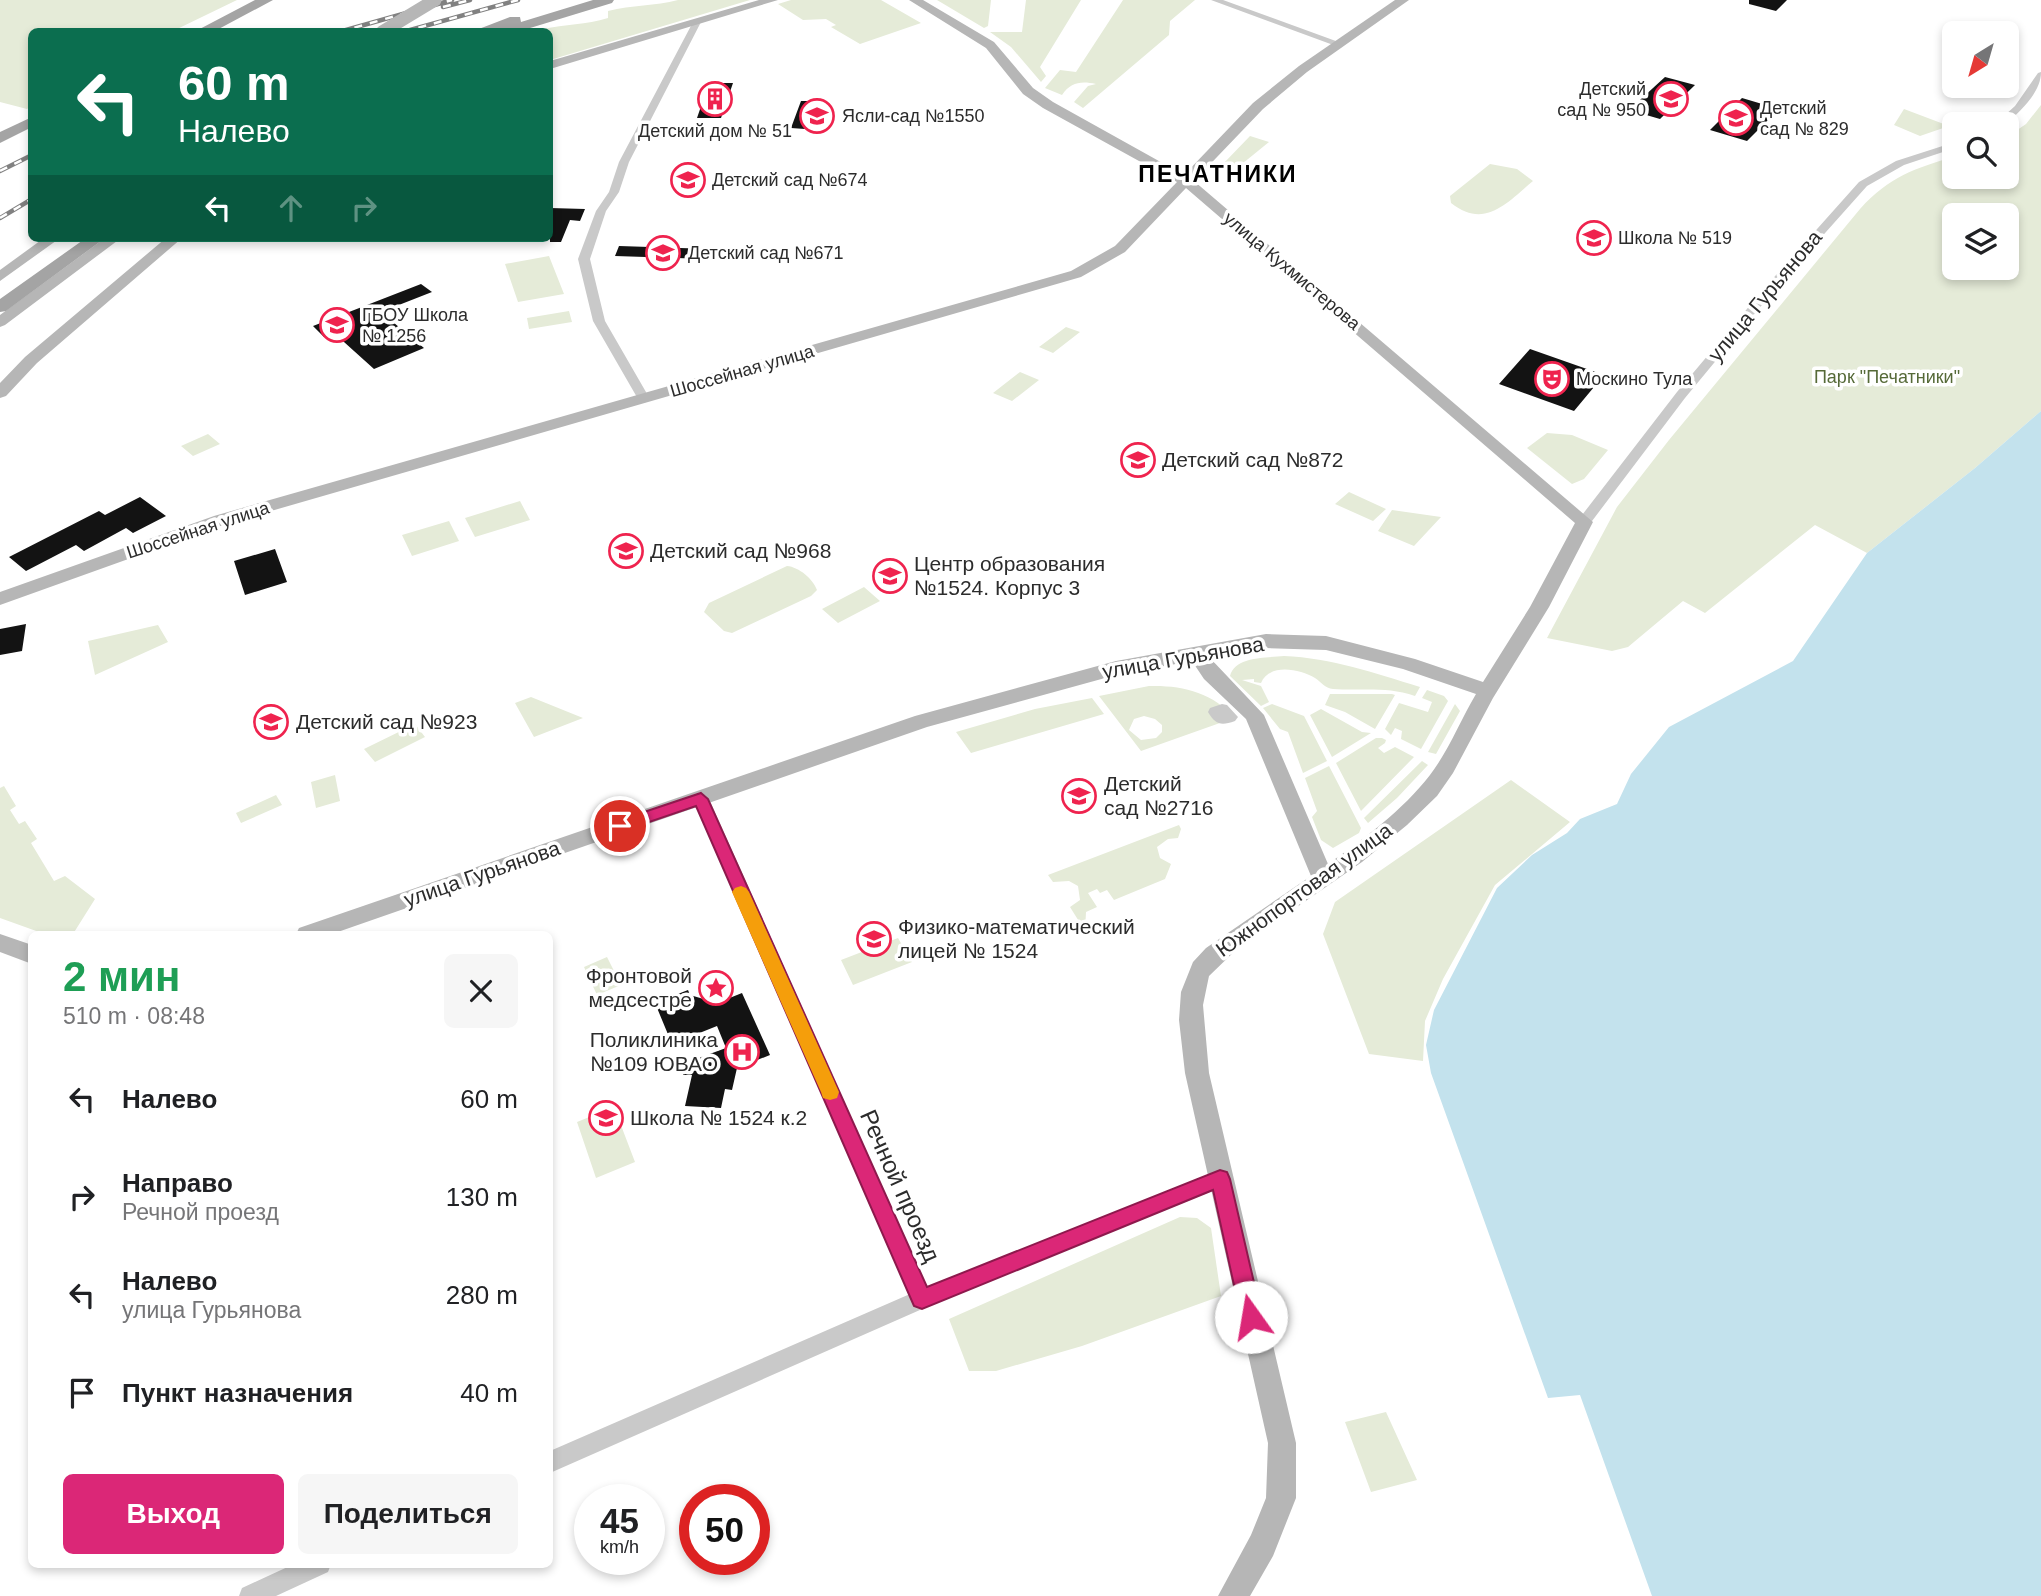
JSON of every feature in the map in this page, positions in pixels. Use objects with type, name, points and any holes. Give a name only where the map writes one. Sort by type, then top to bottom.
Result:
[{"type":"main road","points":[[196,28],[253,0]]},
{"type":"main road","points":[[209,28],[266,0]]},
{"type":"main road","points":[[491,28],[583,0]]},
{"type":"main road","points":[[514,28],[607,0]]},
{"type":"main road","points":[[553,64],[772,0]]},
{"type":"main road","name":"улица Кухмистерова","points":[[915,0],[990,45],[1028,91],[1187,182],[1584,522]]},
{"type":"main road","name":"Шоссейная улица","points":[[0,599],[211,523],[1076,274],[1110,257],[1187,182],[1258,106],[1339,44],[1403,0]]},
{"type":"main road","points":[[390,28],[440,3]]},
{"type":"main road","points":[[409,28],[440,3]]},
{"type":"main road","points":[[0,130],[28,116]]},
{"type":"main road","points":[[0,138],[28,123]]},
{"type":"main road","points":[[0,277],[48,242]]},
{"type":"main road","points":[[0,294],[73,242]]},
{"type":"main road","points":[[0,307],[91,242]]},
{"type":"main road","points":[[0,322],[109,242]]},
{"type":"main road","points":[[0,393],[51,341],[170,242]]},
{"type":"main road","name":"улица Гурьянова","points":[[315,931],[971,706],[1116,667],[1266,641],[1326,643],[1408,664],[1488,691],[1560,572],[1584,522]]},
{"type":"main road","points":[[1196,653],[1211,674],[1254,715],[1323,879]]},
{"type":"main road","name":"Южнопортовая улица","points":[[1233,1596],[1262,1545],[1280,1498],[1282,1443],[1198,1073],[1191,1014],[1194,985],[1199,971],[1212,957],[1242,933],[1366,848],[1419,802],[1445,770],[1488,691]]},
{"type":"main road","points":[[0,943],[28,954]]},
{"type":"street","points":[[1215,0],[1339,44]]},
{"type":"street","points":[[644,399],[599,321],[584,259],[601,211],[614,192],[624,162],[697,22]]},
{"type":"street","points":[[2014,112],[2041,75]]},
{"type":"street","name":"улица Гурьянова","points":[[1584,522],[1681,395],[1863,184],[1899,163],[1942,149]]},
{"type":"street","name":"Речной проезд","points":[[701,799],[922,1299]]},
{"type":"street","points":[[553,1461],[922,1299],[1220,1179]]},
{"type":"street","points":[[250,1596],[311,1568]]},
{"type":"green space","points":[[0,0],[237,0],[179,28],[28,28],[28,108],[0,102]]},
{"type":"green space","points":[[678,0],[750,0],[553,59],[553,28],[549,28],[608,18],[608,11]]},
{"type":"green space","points":[[791,0],[881,0],[921,23],[860,44],[831,27],[836,25],[826,19],[803,20],[778,4]]},
{"type":"green space","points":[[937,0],[991,0],[988,26],[984,28]]},
{"type":"green space","points":[[1026,0],[1081,0],[1040,67],[1046,76],[1041,82],[1011,47],[990,32],[1022,32]]},
{"type":"green space","points":[[1123,0],[1195,0],[1170,21],[1169,35],[1083,108],[1074,102],[1088,86],[1096,84],[1077,84],[1069,87],[1062,95],[1045,88],[1060,70],[1076,72]]},
{"type":"green space","name":"Парк \"Печатники\"","points":[[2041,105],[2041,411],[1975,468],[1867,553],[1815,525],[1705,613],[1683,601],[1628,647],[1612,651],[1547,638],[1617,507],[1860,209],[1892,181],[1942,160],[1942,189],[2019,189],[2019,129]]},
{"type":"green space","points":[[1904,109],[1942,123],[1942,128],[1920,136],[1894,125]]},
{"type":"green space","points":[[1250,136],[1269,142],[1237,168],[1223,164]]},
{"type":"green space","points":[[1490,164],[1517,169],[1533,181],[1505,204],[1485,213],[1463,211],[1451,203],[1450,196]]},
{"type":"green space","points":[[549,256],[564,294],[518,302],[505,264]]},
{"type":"green space","points":[[569,311],[572,322],[529,329],[527,318]]},
{"type":"green space","points":[[1066,327],[1080,332],[1053,353],[1039,347]]},
{"type":"green space","points":[[1020,372],[1039,380],[1012,401],[993,393]]},
{"type":"green space","points":[[1547,433],[1572,435],[1608,450],[1584,479],[1572,484],[1527,448]]},
{"type":"green space","points":[[208,434],[220,444],[193,456],[181,446]]},
{"type":"green space","points":[[1349,492],[1386,509],[1373,521],[1335,504]]},
{"type":"green space","points":[[520,501],[530,520],[475,537],[465,518]]},
{"type":"green space","points":[[1392,510],[1441,517],[1414,546],[1378,531]]},
{"type":"green space","points":[[449,521],[459,541],[412,556],[402,535]]},
{"type":"green space","points":[[787,566],[801,571],[812,582],[817,590],[811,596],[732,633],[724,631],[704,612],[709,603]]},
{"type":"green space","points":[[864,587],[880,601],[838,623],[822,609]]},
{"type":"green space","points":[[158,625],[168,642],[95,675],[88,641]]},
{"type":"green space","points":[[1284,656],[1336,663],[1420,687],[1415,696],[1384,690],[1333,689],[1301,672],[1278,670],[1265,677],[1261,683],[1254,682],[1254,679],[1242,680],[1261,686],[1269,702],[1261,706],[1230,676],[1233,669],[1245,661]]},
{"type":"green space","points":[[1149,686],[1173,687],[1206,696],[1226,709],[1234,718],[1141,751],[1099,696]],"holes":[[[1144,716],[1155,719],[1162,725],[1162,732],[1156,738],[1141,740],[1129,730],[1134,719]]]},
{"type":"green space","points":[[1427,690],[1444,696],[1448,701],[1421,749],[1401,739],[1402,731],[1395,728],[1391,735],[1385,729],[1399,703],[1428,712],[1432,702],[1422,698]]},
{"type":"green space","points":[[1330,694],[1395,695],[1375,729],[1345,712],[1325,705]]},
{"type":"green space","points":[[531,697],[583,718],[534,737],[515,703]]},
{"type":"green space","points":[[1092,698],[1104,714],[971,753],[956,732],[1035,709]]},
{"type":"green space","points":[[1272,704],[1304,716],[1327,761],[1303,773],[1288,732],[1280,729],[1263,708]]},
{"type":"green space","points":[[1455,704],[1460,711],[1436,754],[1428,752]]},
{"type":"green space","points":[[1321,709],[1362,732],[1371,733],[1332,757],[1310,715]]},
{"type":"green space","points":[[415,724],[425,737],[375,762],[364,749]]},
{"type":"green space","points":[[1376,738],[1386,740],[1385,743],[1378,748],[1384,753],[1395,747],[1414,757],[1361,811],[1336,763]]},
{"type":"green space","points":[[1422,761],[1428,765],[1397,798],[1368,823],[1364,818]]},
{"type":"green space","points":[[1329,766],[1361,828],[1359,833],[1333,848],[1321,840],[1312,817],[1317,811],[1305,778]]},
{"type":"green space","points":[[335,775],[340,801],[316,808],[311,782]]},
{"type":"green space","points":[[1511,780],[1570,822],[1495,885],[1443,979],[1425,1021],[1423,1061],[1369,1054],[1323,934],[1335,902]]},
{"type":"green space","points":[[4,786],[16,806],[10,810],[19,824],[25,821],[37,839],[31,843],[54,881],[65,876],[95,899],[75,931],[36,931],[0,918],[0,788]]},
{"type":"green space","points":[[276,795],[282,805],[241,823],[236,813]]},
{"type":"green space","points":[[1179,825],[1181,829],[1178,838],[1168,839],[1157,847],[1160,858],[1171,864],[1165,879],[1114,900],[1107,890],[1100,893],[1097,889],[1088,893],[1097,907],[1086,912],[1085,931],[1070,907],[1080,900],[1078,886],[1069,881],[1053,882],[1048,875]]},
{"type":"green space","points":[[898,938],[912,962],[853,985],[841,960]]},
{"type":"green space","points":[[607,957],[621,985],[597,995],[584,967]]},
{"type":"green space","points":[[614,1107],[635,1162],[596,1178],[577,1122]]},
{"type":"green space","points":[[1180,1217],[1197,1218],[1211,1228],[1221,1296],[1082,1346],[996,1371],[969,1371],[949,1319]]},
{"type":"green space","points":[[1386,1412],[1417,1480],[1371,1492],[1345,1422]]},
{"type":"water","points":[[2041,411],[2041,1596],[1652,1596],[1580,1395],[1548,1398],[1431,1073],[1426,1045],[1434,1010],[1497,888],[1532,855],[1567,833],[1580,819],[1617,804],[1631,774],[1669,727],[1793,661],[1867,553],[1975,468]]},
{"type":"building","points":[[1749,0],[1787,0],[1776,11],[1749,4]]},
{"type":"building","name":"Детский сад № 950","points":[[1665,77],[1695,85],[1660,119],[1629,110]]},
{"type":"building","name":"Детский дом № 51","points":[[709,83],[733,83],[721,118],[697,118]]},
{"type":"building","name":"Детский сад № 829","points":[[1742,98],[1779,109],[1747,141],[1710,130]]},
{"type":"building","name":"Ясли-сад №1550","points":[[801,101],[815,101],[805,129],[791,128]]},
{"type":"building","points":[[553,208],[585,209],[580,221],[570,220],[561,242],[553,242]]},
{"type":"building","name":"Детский сад №671","points":[[619,246],[711,249],[707,259],[615,256]]},
{"type":"building","name":"ГБОУ Школа № 1256","points":[[421,284],[432,292],[381,312],[424,348],[374,369],[334,333],[324,337],[313,326]]},
{"type":"building","name":"Москино Тула","points":[[1530,349],[1604,375],[1574,411],[1499,384]]},
{"type":"building","points":[[140,497],[166,516],[133,533],[126,528],[84,551],[76,545],[26,571],[9,557],[99,511],[105,515]]},
{"type":"building","points":[[275,549],[287,582],[245,595],[234,561]]},
{"type":"building","points":[[26,624],[22,651],[0,655],[0,629]]},
{"type":"building","name":"Поликлиника №109 ЮВАО","points":[[688,990],[690,995],[717,1003],[742,993],[770,1055],[737,1068],[732,1090],[725,1089],[721,1108],[685,1106],[692,1075],[683,1075],[687,1059],[696,1059],[726,1048],[717,1026],[672,1044],[655,1003]]},
{"type":"railway","points":[[353,28],[452,0]]},
{"type":"railway","points":[[443,7],[470,0]]},
{"type":"railway","points":[[417,28],[518,0]]},
{"type":"railway","points":[[0,171],[28,157]]},
{"type":"railway","points":[[0,218],[28,201]]},
{"type":"slow traffic","points":[[741,892],[830,1092]]},
{"type":"place","name":"Детский дом № 51","points":[[715,99]]},
{"type":"place","name":"Детский сад № 950","points":[[1671,99]]},
{"type":"place","name":"Ясли-сад №1550","points":[[817,116]]},
{"type":"place","name":"Детский сад № 829","points":[[1736,118]]},
{"type":"place","name":"Детский сад №674","points":[[688,180]]},
{"type":"place","name":"Школа № 519","points":[[1594,238]]},
{"type":"place","name":"Детский сад №671","points":[[663,253]]},
{"type":"place","name":"ГБОУ Школа № 1256","points":[[337,325]]},
{"type":"place","name":"Москино Тула","points":[[1552,379]]},
{"type":"place","name":"Детский сад №872","points":[[1138,460]]},
{"type":"place","name":"Детский сад №968","points":[[626,551]]},
{"type":"place","name":"Центр образования №1524. Корпус 3","points":[[890,576]]},
{"type":"place","name":"Детский сад №923","points":[[271,722]]},
{"type":"place","name":"Детский сад №2716","points":[[1079,796]]},
{"type":"place","name":"Физико-математический лицей № 1524","points":[[874,939]]},
{"type":"place","name":"Фронтовой медсестре","points":[[716,988]]},
{"type":"place","name":"Поликлиника №109 ЮВАО","points":[[742,1052]]},
{"type":"place","name":"Школа № 1524 к.2","points":[[606,1118]]},
{"type":"district","name":"ПЕЧАТНИКИ","points":[[1218,174]]},
{"type":"route","points":[[620,826],[701,799],[922,1299],[1220,1179],[1251,1317]]}]
